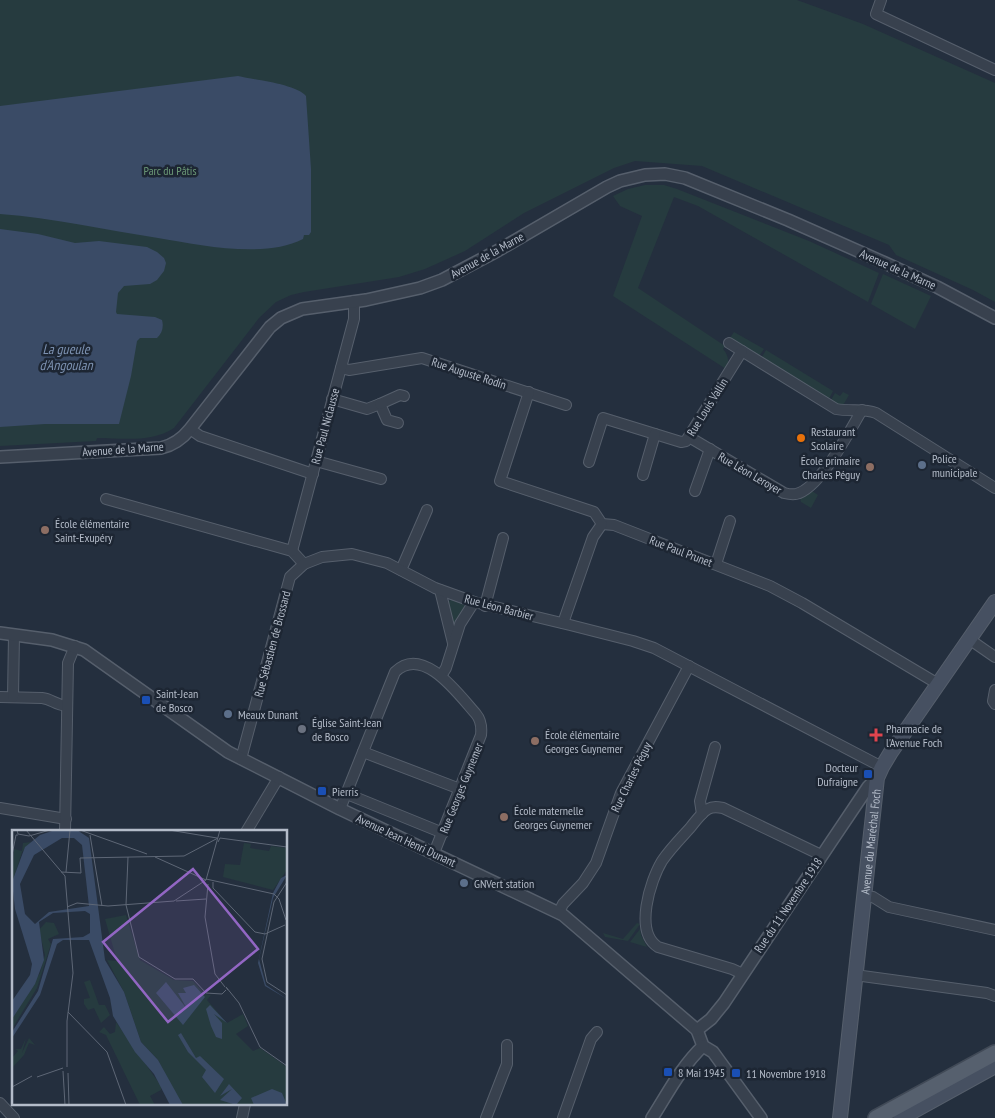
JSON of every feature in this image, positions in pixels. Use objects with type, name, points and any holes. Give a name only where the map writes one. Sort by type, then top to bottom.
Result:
[{"type":"main road","name":"Avenue du Maréchal Foch","points":[[840,1118],[879,772],[995,602]]},
{"type":"main road","points":[[898,1115],[995,1053]]},
{"type":"main road","points":[[898,1115],[995,1059]]},
{"type":"main road","points":[[876,1118],[898,1115],[995,1066]]},
{"type":"street","points":[[882,0],[876,14],[995,70]]},
{"type":"street","name":"Avenue de la Marne","points":[[0,457],[160,448],[175,443],[190,429],[270,327],[281,318],[302,309],[412,290],[442,280],[498,251],[607,187],[633,177],[665,174],[685,178],[788,220],[937,287],[995,318]]},
{"type":"street","name":"Rue Paul Niclausse","points":[[292,551],[354,319],[354,301]]},
{"type":"street","points":[[729,343],[836,409],[862,410],[876,413],[995,488]]},
{"type":"street","name":"Rue Louis Vallin","points":[[589,462],[603,418],[681,442],[689,438],[742,351]]},
{"type":"street","name":"Rue Auguste Rodin","points":[[341,368],[349,370],[422,358],[566,405]]},
{"type":"street","name":"Rue Paul Prunet","points":[[529,392],[500,481],[594,512],[602,524],[614,525],[770,586],[938,684]]},
{"type":"street","points":[[332,399],[367,409],[400,395],[404,396]]},
{"type":"street","points":[[380,404],[387,420],[398,423]]},
{"type":"street","name":"Rue Léon Leroyer","points":[[689,438],[784,493],[795,494],[802,491],[821,476],[862,410]]},
{"type":"street","points":[[190,429],[200,436],[312,474]]},
{"type":"street","points":[[642,475],[655,434]]},
{"type":"street","points":[[695,491],[710,449]]},
{"type":"street","points":[[316,462],[381,479]]},
{"type":"street","points":[[362,474],[366,462]]},
{"type":"street","points":[[106,499],[292,551],[304,564]]},
{"type":"street","points":[[401,570],[426,510]]},
{"type":"street","points":[[716,564],[730,520]]},
{"type":"street","points":[[563,623],[593,537],[602,524]]},
{"type":"street","points":[[485,606],[503,538]]},
{"type":"street","name":"Rue Léon Barbier","points":[[304,564],[331,554],[352,554],[387,563],[440,590],[485,606],[563,623],[654,648],[879,772]]},
{"type":"street","name":"Rue Sébastien de Brossard","points":[[240,759],[290,577],[304,564]]},
{"type":"street","points":[[440,590],[454,644]]},
{"type":"street","points":[[340,809],[392,678],[400,667],[412,663],[431,669],[441,676],[460,624],[474,602]]},
{"type":"street","name":"Avenue Jean Henri Dunant","points":[[0,633],[52,640],[84,650],[240,759],[340,809],[559,912],[697,1030],[703,1046],[713,1052],[759,1116]]},
{"type":"street","points":[[13,697],[14,635]]},
{"type":"street","points":[[969,639],[995,656]]},
{"type":"street","points":[[65,830],[68,663],[75,646]]},
{"type":"street","name":"Rue Charles Péguy","points":[[559,912],[563,904],[583,883],[596,863],[621,793],[689,666]]},
{"type":"street","name":"Rue Georges Guynemer","points":[[434,854],[481,735],[482,724],[476,714],[441,676]]},
{"type":"street","points":[[995,690],[993,701],[995,704]]},
{"type":"street","points":[[0,697],[47,698],[58,706],[67,706]]},
{"type":"street","points":[[702,814],[700,801],[716,747]]},
{"type":"street","points":[[363,752],[460,790]]},
{"type":"street","name":"Rue du 11 Novembre 1918","points":[[697,1030],[716,1014],[879,772]]},
{"type":"street","points":[[247,830],[278,777]]},
{"type":"street","points":[[346,794],[443,833]]},
{"type":"street","points":[[743,974],[732,968],[658,947],[652,943],[646,932],[648,903],[656,874],[670,850],[702,814],[713,807],[724,808],[822,856]]},
{"type":"street","points":[[0,808],[66,819]]},
{"type":"street","points":[[864,896],[873,897],[889,907],[995,930]]},
{"type":"street","points":[[855,975],[987,993],[995,996]]},
{"type":"street","points":[[564,1118],[591,1039],[598,1032]]},
{"type":"street","points":[[486,1118],[507,1064],[507,1045]]},
{"type":"street","points":[[652,1118],[660,1102],[687,1062],[703,1046]]},
{"type":"street","points":[[646,1118],[660,1102]]},
{"type":"street","points":[[0,1103],[14,1118]]},
{"type":"green space","name":"Parc du Pâtis","points":[[0,0],[797,0],[863,24],[995,83],[995,302],[896,255],[889,245],[702,166],[635,161],[614,168],[524,213],[465,251],[425,269],[399,277],[304,292],[291,295],[276,302],[259,318],[174,428],[165,433],[137,439],[97,438],[96,441],[0,446]]},
{"type":"green space","points":[[645,185],[664,185],[677,189],[809,241],[879,273],[868,302],[698,206],[674,197],[638,288],[725,346],[723,349],[728,361],[726,369],[613,296],[642,216],[620,206],[613,196],[628,189]]},
{"type":"green space","points":[[883,274],[931,296],[915,329],[871,304]]},
{"type":"green space","points":[[734,332],[764,349],[759,356],[730,338]]},
{"type":"green space","points":[[766,350],[833,391],[829,399],[762,357]]},
{"type":"green space","points":[[843,392],[849,395],[842,407],[831,400],[835,393],[840,396]]},
{"type":"green space","points":[[812,491],[818,495],[811,508],[801,502],[800,498]]},
{"type":"green space","points":[[452,599],[465,604],[454,631],[447,603]]},
{"type":"green space","points":[[637,923],[640,924],[628,941],[605,937],[603,933],[623,939]]},
{"type":"green space","points":[[640,929],[641,935],[647,947],[630,942]]},
{"type":"water","points":[[238,76],[285,85],[294,88],[306,96],[311,169],[311,232],[309,235],[304,235],[303,239],[287,245],[270,248],[232,249],[60,221],[0,214],[0,106]]},
{"type":"water","name":"La gueule d'Angoulan","points":[[0,229],[38,234],[75,243],[99,241],[147,247],[164,258],[166,263],[164,271],[157,280],[150,284],[124,286],[118,293],[117,314],[155,317],[162,320],[163,325],[157,338],[140,338],[137,341],[131,376],[119,424],[45,424],[0,427]]},
{"type":"place","name":"Restaurant Scolaire","points":[[801,438]]},
{"type":"place","name":"Police municipale","points":[[922,465]]},
{"type":"place","name":"École primaire Charles Péguy","points":[[870,467]]},
{"type":"place","name":"École élémentaire Saint-Exupéry","points":[[45,530]]},
{"type":"place","name":"Saint-Jean de Bosco","points":[[146,700]]},
{"type":"place","name":"Meaux Dunant","points":[[228,714]]},
{"type":"place","name":"Église Saint-Jean de Bosco","points":[[302,729]]},
{"type":"place","name":"Pharmacie de l'Avenue Foch","points":[[876,735]]},
{"type":"place","name":"École élémentaire Georges Guynemer","points":[[535,741]]},
{"type":"place","name":"Docteur Dufraigne","points":[[868,774]]},
{"type":"place","name":"Pierris","points":[[322,791]]},
{"type":"place","name":"École maternelle Georges Guynemer","points":[[504,817]]},
{"type":"place","name":"GNVert station","points":[[464,883]]},
{"type":"place","name":"8 Mai 1945","points":[[668,1072]]},
{"type":"place","name":"11 Novembre 1918","points":[[736,1073]]}]
